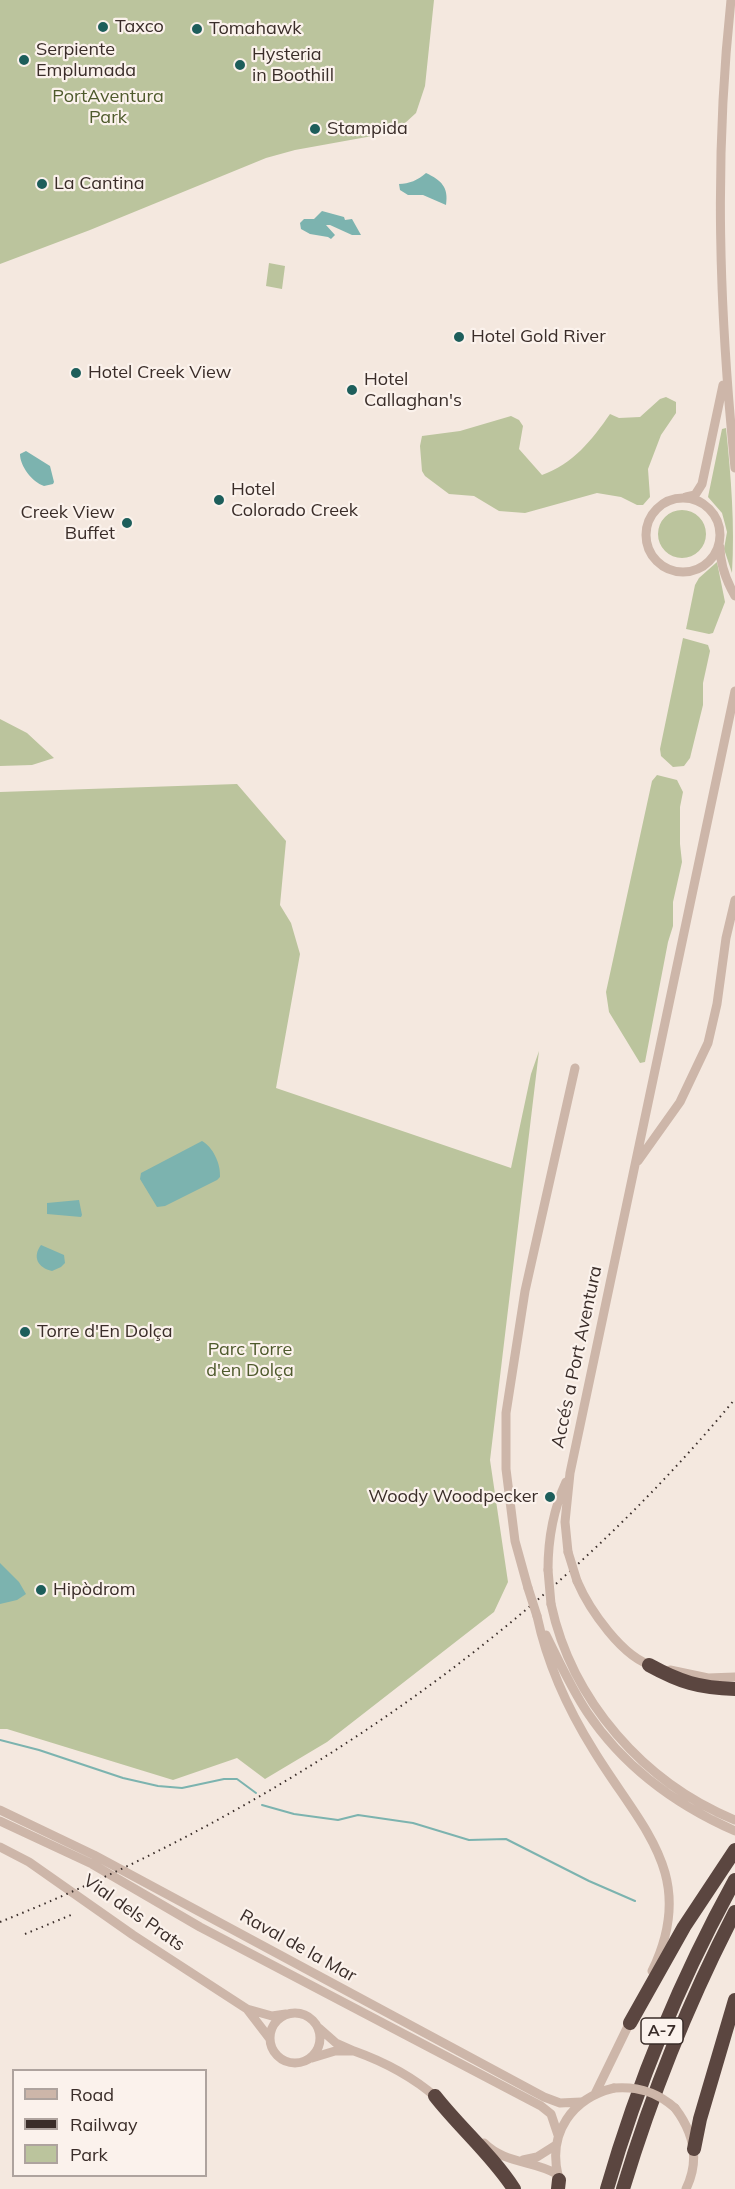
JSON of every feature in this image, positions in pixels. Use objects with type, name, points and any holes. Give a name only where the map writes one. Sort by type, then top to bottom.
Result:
[{"type":"highway","points":[[649,1665],[674,1679],[688,1683],[735,1689]]},
{"type":"highway","points":[[630,2023],[684,1927],[735,1850]]},
{"type":"highway","name":"A-7","points":[[607,2189],[633,2108],[661,2034],[687,1975],[735,1880]]},
{"type":"highway","name":"A-7","points":[[623,2189],[664,2070],[699,1986],[735,1912]]},
{"type":"highway","points":[[694,2148],[700,2119],[735,2000]]},
{"type":"highway","points":[[435,2096],[514,2189]]},
{"type":"street","points":[[731,0],[721,139],[719,216],[725,374],[735,468]]},
{"type":"street","points":[[721,537],[713,557],[705,565],[686,572],[675,571],[657,562],[647,544],[645,534],[650,518],[663,503],[674,498],[695,495],[702,484],[725,374]]},
{"type":"street","points":[[686,497],[708,506],[715,515],[720,526],[721,558],[735,596]]},
{"type":"street","name":"Accés a Port Aventura","points":[[649,1665],[612,1637],[591,1608],[577,1581],[568,1552],[565,1522],[570,1473],[735,691]]},
{"type":"street","name":"Accés a Port Aventura","points":[[633,1171],[643,1153],[680,1102],[708,1043],[735,900]]},
{"type":"street","points":[[575,1068],[525,1291],[506,1413],[506,1469],[515,1541],[542,1640],[576,1718],[606,1770],[649,1832],[666,1875],[670,1905],[664,1944],[630,2023],[595,2094]]},
{"type":"street","points":[[570,1473],[557,1501],[549,1543],[548,1570],[551,1604],[561,1641],[576,1674],[594,1705],[644,1769]]},
{"type":"street","points":[[537,1617],[577,1696],[617,1750],[644,1769],[688,1808],[730,1822],[735,1831]]},
{"type":"street","points":[[649,1665],[708,1678],[735,1677]]},
{"type":"street","name":"Raval de la Mar","points":[[0,1810],[94,1854],[544,2097],[560,2103],[581,2102]]},
{"type":"street","name":"Raval de la Mar","points":[[0,1821],[92,1864],[219,1937],[541,2106],[551,2114],[557,2140]]},
{"type":"street","name":"Vial dels Prats","points":[[0,1847],[38,1868],[134,1935],[247,2009],[272,2016],[291,2014],[306,2016],[336,2043],[377,2059],[403,2073],[435,2096],[489,2148],[515,2161],[536,2164],[560,2183]]},
{"type":"street","name":"Vial dels Prats","points":[[247,2009],[270,2039],[275,2053],[285,2061],[297,2063],[335,2051],[354,2051]]},
{"type":"street","points":[[270,2039],[276,2022],[291,2014]]},
{"type":"street","points":[[310,2058],[320,2044],[318,2027]]},
{"type":"street","points":[[515,2161],[537,2157],[557,2140],[567,2117],[581,2102],[595,2094],[614,2088],[636,2088],[647,2090],[667,2101],[684,2120],[691,2134],[694,2148],[692,2173],[686,2189]]},
{"type":"street","points":[[557,2140],[560,2183]]},
{"type":"street","points":[[692,2173],[698,2189]]},
{"type":"green space","name":"PortAventura Park","points":[[0,0],[434,0],[425,86],[416,113],[404,124],[389,133],[295,150],[266,158],[0,264]]},
{"type":"green space","points":[[269,263],[285,266],[282,289],[266,286]]},
{"type":"green space","points":[[666,397],[676,402],[676,413],[661,435],[648,469],[650,497],[643,505],[637,505],[621,497],[597,493],[525,513],[499,511],[474,496],[449,494],[425,476],[422,471],[420,446],[422,436],[460,431],[511,416],[519,420],[523,426],[519,449],[542,475],[563,464],[581,450],[610,414],[619,418],[640,417],[660,399]]},
{"type":"green space","points":[[726,428],[732,501],[732,573],[724,549],[727,532],[722,513],[708,497],[722,429]]},
{"type":"green space","points":[[677,510],[687,510],[702,520],[706,534],[702,548],[696,554],[687,558],[677,558],[662,548],[658,539],[658,529],[668,514]]},
{"type":"green space","points":[[717,562],[725,602],[713,633],[686,629],[695,585],[699,578]]},
{"type":"green space","points":[[683,638],[708,645],[710,651],[703,683],[703,705],[690,758],[684,766],[673,767],[661,756],[660,749]]},
{"type":"green space","points":[[0,719],[27,733],[54,758],[32,765],[0,766]]},
{"type":"green space","points":[[657,775],[677,780],[683,792],[680,807],[682,862],[673,902],[673,926],[645,1062],[640,1063],[609,1012],[606,992],[652,781]]},
{"type":"green space","name":"Parc Torre d'en Dolça","points":[[237,784],[286,841],[280,905],[291,923],[300,954],[276,1088],[511,1168],[531,1074],[539,1051],[490,1460],[508,1582],[494,1612],[327,1742],[265,1779],[237,1758],[173,1780],[7,1729],[0,1729],[0,792]]},
{"type":"water","points":[[426,173],[443,185],[447,199],[446,205],[423,195],[408,195],[400,190],[399,184],[413,181]]},
{"type":"water","points":[[322,211],[344,217],[345,220],[352,219],[361,235],[352,235],[326,225],[335,235],[331,239],[310,234],[301,229],[300,223],[304,219],[314,219]]},
{"type":"water","points":[[26,451],[50,466],[53,484],[44,486],[28,473],[22,464],[20,454]]},
{"type":"water","points":[[202,1141],[216,1156],[220,1177],[165,1206],[157,1207],[140,1179],[141,1173]]},
{"type":"water","points":[[79,1200],[81,1217],[47,1214],[47,1203]]},
{"type":"water","points":[[41,1245],[64,1255],[65,1263],[52,1271],[40,1265],[37,1254]]},
{"type":"water","points":[[0,1563],[19,1582],[26,1594],[17,1600],[0,1604]]},
{"type":"waterway","points":[[0,1740],[39,1750],[123,1778],[158,1786],[182,1788],[224,1779],[237,1779],[256,1793]]},
{"type":"waterway","points":[[262,1805],[294,1814],[338,1820],[358,1815],[413,1823],[469,1840],[506,1839],[589,1881],[635,1901]]},
{"type":"railway","points":[[0,1922],[104,1877],[206,1826],[305,1769],[400,1707],[491,1638],[578,1564],[659,1484],[735,1399]]},
{"type":"railway","points":[[25,1934],[71,1915]]},
{"type":"place","name":"Taxco","points":[[103,27]]},
{"type":"place","name":"Tomahawk","points":[[197,29]]},
{"type":"place","name":"Serpiente Emplumada","points":[[24,60]]},
{"type":"place","name":"Hysteria in Boothill","points":[[240,65]]},
{"type":"place","name":"Stampida","points":[[315,129]]},
{"type":"place","name":"La Cantina","points":[[42,184]]},
{"type":"place","name":"Hotel Gold River","points":[[459,337]]},
{"type":"place","name":"Hotel Creek View","points":[[76,373]]},
{"type":"place","name":"Hotel Callaghan's","points":[[352,390]]},
{"type":"place","name":"Hotel Colorado Creek","points":[[219,500]]},
{"type":"place","name":"Creek View Buffet","points":[[127,523]]},
{"type":"place","name":"Torre d'En Dolça","points":[[25,1332]]},
{"type":"place","name":"Woody Woodpecker","points":[[550,1497]]},
{"type":"place","name":"Hipòdrom","points":[[41,1590]]}]
